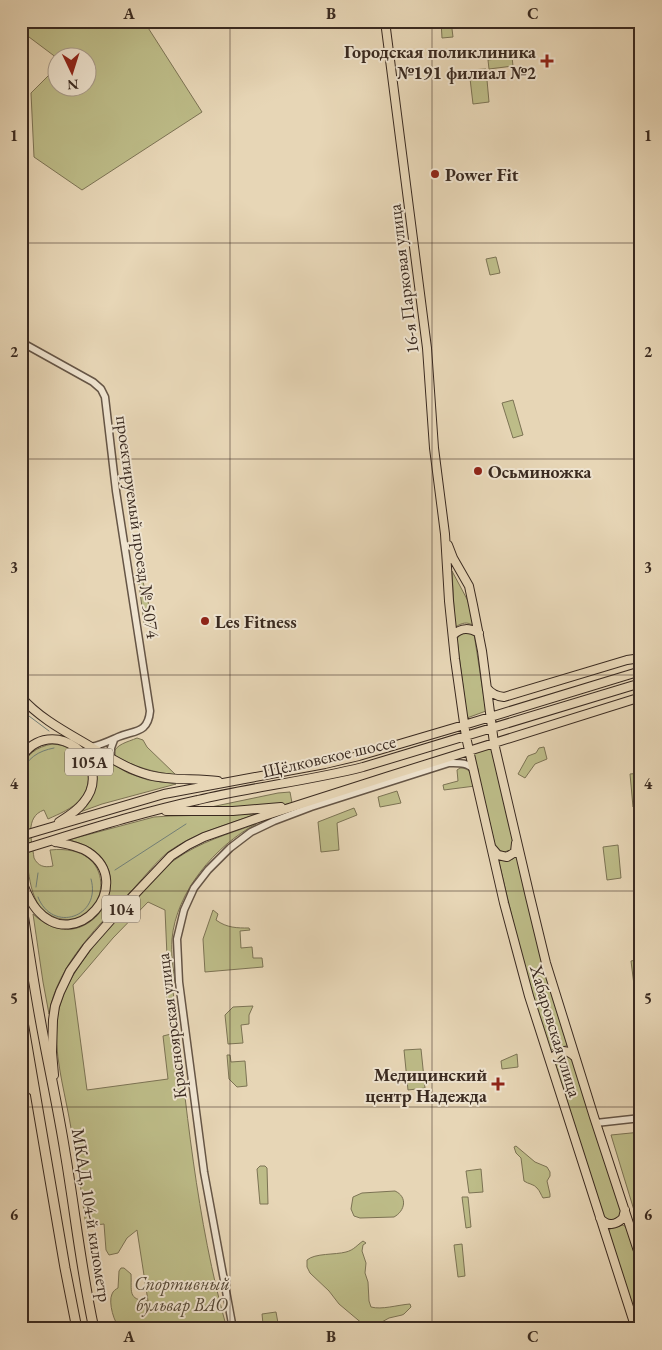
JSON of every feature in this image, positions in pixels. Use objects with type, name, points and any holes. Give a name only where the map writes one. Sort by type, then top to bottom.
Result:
[{"type":"highway","name":"МКАД, 104-й километр","points":[[21,900],[44,1042],[58,1107],[94,1329]]},
{"type":"highway","name":"МКАД, 104-й километр","points":[[21,1010],[77,1329]]},
{"type":"main road","name":"16-я Парковая улица","points":[[385,21],[426,335],[433,442],[445,534],[449,601],[466,737]]},
{"type":"main road","name":"16-я Парковая улица","points":[[445,534],[453,558],[469,586],[479,633],[491,729]]},
{"type":"main road","points":[[453,635],[465,628],[479,633]]},
{"type":"main road","points":[[486,688],[494,695],[504,697],[641,657]]},
{"type":"main road","name":"Щёлковское шоссе","points":[[21,836],[164,794],[342,760],[641,671]]},
{"type":"main road","name":"Щёлковское шоссе","points":[[21,850],[196,800],[345,771],[466,737],[641,683]]},
{"type":"main road","points":[[21,696],[34,710],[54,724],[130,769],[156,777],[176,780],[204,779],[227,782]]},
{"type":"main road","points":[[154,811],[234,811],[263,809],[307,802],[640,697]]},
{"type":"main road","name":"Хабаровская улица","points":[[491,729],[546,963],[641,1260]]},
{"type":"main road","name":"Хабаровская улица","points":[[466,737],[518,960],[636,1329]]},
{"type":"main road","name":"105A","points":[[21,758],[36,744],[43,741],[60,740],[68,742],[81,751],[90,764],[92,781],[88,796],[77,809],[50,828]]},
{"type":"main road","name":"104","points":[[58,1107],[52,1052],[55,1006],[70,970],[87,947],[171,856],[204,837],[307,802]]},
{"type":"main road","points":[[491,847],[498,855],[507,857],[515,852],[516,840]]},
{"type":"main road","points":[[21,879],[33,905],[42,915],[53,921],[65,924],[78,922],[98,908],[104,896],[106,884],[104,871],[97,860],[82,848],[50,841]]},
{"type":"main road","points":[[551,1064],[553,1057],[563,1051],[570,1052],[575,1057]]},
{"type":"main road","points":[[21,1064],[39,1109]]},
{"type":"main road","points":[[600,1218],[607,1224],[617,1223],[623,1218],[625,1210]]},
{"type":"street","name":"проектируемый проезд № 5074","points":[[21,342],[93,382],[101,389],[104,397],[115,485],[150,712],[146,726],[140,730],[118,737],[102,745],[91,747]]},
{"type":"street","points":[[111,759],[114,740]]},
{"type":"street","name":"Красноярская улица","points":[[233,1329],[204,1172],[187,1045],[177,950],[180,920],[189,897],[197,883],[214,864],[240,840],[251,832],[274,821],[449,763],[466,764],[474,770]]},
{"type":"street","points":[[596,1123],[641,1118]]},
{"type":"green space","points":[[21,21],[102,21],[103,25],[145,23],[202,112],[82,190],[34,157],[31,93],[48,76],[48,98],[98,98],[98,48],[48,48],[48,51],[21,31]]},
{"type":"green space","points":[[441,21],[451,21],[453,37],[442,38]]},
{"type":"green space","points":[[512,57],[513,66],[489,69],[488,60]]},
{"type":"green space","points":[[486,69],[489,102],[473,104],[469,70]]},
{"type":"green space","points":[[496,257],[500,273],[490,275],[486,259]]},
{"type":"green space","points":[[513,400],[523,435],[513,438],[502,403]]},
{"type":"green space","points":[[139,570],[143,575],[153,621],[149,625],[144,623],[138,576]]},
{"type":"green space","points":[[452,571],[468,601],[474,626],[464,623],[455,627]]},
{"type":"green space","points":[[464,632],[474,634],[486,711],[467,718],[457,639]]},
{"type":"green space","points":[[137,738],[143,740],[147,747],[176,775],[144,768],[113,755],[116,748]]},
{"type":"green space","points":[[52,744],[71,750],[84,762],[88,771],[86,790],[77,803],[61,813],[48,819],[44,810],[38,813],[32,824],[32,844],[34,858],[42,866],[53,866],[50,850],[74,851],[90,859],[98,872],[101,886],[97,901],[88,912],[75,919],[54,917],[43,910],[37,902],[30,882],[21,819],[21,769],[23,764],[33,752]]},
{"type":"green space","points":[[491,747],[514,845],[510,850],[504,852],[496,849],[473,753]]},
{"type":"green space","points":[[544,747],[547,759],[535,764],[525,778],[518,774],[528,756],[536,753],[539,748]]},
{"type":"green space","points":[[85,748],[128,773],[148,780],[176,784],[102,804],[80,812],[92,797],[96,781],[94,765]]},
{"type":"green space","points":[[460,768],[470,769],[475,786],[444,790],[443,785],[458,781],[457,770]]},
{"type":"green space","points":[[641,773],[641,797],[633,807],[630,774]]},
{"type":"green space","points":[[397,791],[401,803],[380,807],[378,797]]},
{"type":"green space","points":[[290,792],[292,803],[278,806],[211,808],[278,793]]},
{"type":"green space","points":[[354,808],[357,815],[337,823],[339,850],[321,852],[318,822]]},
{"type":"green space","points":[[256,814],[200,835],[168,852],[107,916],[70,962],[61,978],[49,1014],[33,914],[55,928],[75,928],[93,920],[105,904],[110,886],[107,867],[94,850],[68,840],[154,817]]},
{"type":"green space","name":"Спортивный бульвар ВАО","points":[[256,824],[241,833],[212,858],[200,872],[181,904],[175,921],[172,939],[175,982],[168,979],[165,910],[148,902],[113,938],[73,985],[87,1090],[168,1079],[163,1036],[171,1034],[166,992],[173,991],[193,1161],[207,1246],[227,1329],[121,1329],[114,1318],[111,1298],[112,1293],[118,1288],[119,1271],[121,1268],[124,1268],[131,1274],[132,1294],[137,1299],[148,1301],[137,1230],[127,1238],[118,1253],[109,1255],[106,1250],[104,1224],[86,1226],[74,1144],[58,1057],[56,1032],[61,1002],[68,985],[89,952],[171,862],[204,843]]},
{"type":"green space","points":[[618,845],[621,878],[607,880],[603,847]]},
{"type":"green space","points":[[516,854],[543,965],[567,1044],[566,1046],[550,1050],[522,959],[498,858],[507,861],[513,859]]},
{"type":"green space","points":[[213,910],[218,914],[216,920],[224,925],[249,928],[250,930],[240,931],[241,948],[252,947],[253,958],[262,958],[263,967],[205,972],[203,939]]},
{"type":"green space","points":[[641,959],[641,984],[634,985],[631,961]]},
{"type":"green space","points":[[253,1006],[249,1015],[249,1024],[241,1025],[243,1043],[228,1044],[225,1015],[233,1007]]},
{"type":"green space","points":[[421,1049],[425,1088],[408,1090],[404,1050]]},
{"type":"green space","points":[[517,1054],[518,1067],[502,1069],[501,1061]]},
{"type":"green space","points":[[227,1055],[230,1055],[231,1062],[245,1061],[247,1086],[237,1087],[229,1079]]},
{"type":"green space","points":[[565,1055],[573,1059],[598,1142],[622,1212],[614,1220],[604,1218],[556,1067],[558,1059]]},
{"type":"green space","points":[[641,1132],[641,1233],[611,1135]]},
{"type":"green space","points":[[516,1146],[535,1162],[547,1167],[550,1172],[547,1181],[550,1197],[543,1198],[536,1187],[524,1181],[521,1158],[516,1153],[514,1147]]},
{"type":"green space","points":[[260,1166],[267,1168],[268,1204],[260,1204],[257,1169]]},
{"type":"green space","points":[[481,1169],[483,1192],[469,1193],[466,1171]]},
{"type":"green space","points":[[395,1191],[402,1197],[403,1208],[394,1217],[360,1218],[354,1216],[351,1209],[353,1197],[362,1193]]},
{"type":"green space","points":[[462,1197],[468,1197],[471,1227],[466,1228]]},
{"type":"green space","points":[[623,1225],[626,1227],[641,1273],[641,1329],[639,1329],[608,1232],[610,1229]]},
{"type":"green space","points":[[363,1241],[366,1243],[363,1245],[362,1251],[366,1263],[365,1273],[371,1307],[385,1308],[410,1304],[411,1307],[402,1315],[389,1318],[380,1323],[364,1325],[339,1304],[329,1291],[310,1273],[307,1267],[307,1260],[311,1258],[349,1251]]},
{"type":"green space","points":[[462,1244],[465,1276],[458,1277],[454,1245]]},
{"type":"green space","points":[[276,1312],[278,1323],[263,1324],[262,1314]]},
{"type":"waterway","points":[[21,709],[49,731]]},
{"type":"waterway","points":[[21,774],[23,768],[34,756],[54,748]]},
{"type":"waterway","points":[[115,870],[186,824]]},
{"type":"waterway","points":[[36,887],[38,873]]},
{"type":"waterway","points":[[38,897],[45,908],[54,915],[64,918],[74,916],[83,911],[89,903],[92,892],[91,879]]},
{"type":"place","name":"Городская поликлиника №191 филиал №2","points":[[547,61]]},
{"type":"place","name":"Power Fit","points":[[435,174]]},
{"type":"place","name":"Осьминожка","points":[[478,471]]},
{"type":"place","name":"Les Fitness","points":[[205,621]]},
{"type":"place","name":"Медицинский центр Надежда","points":[[498,1084]]}]
